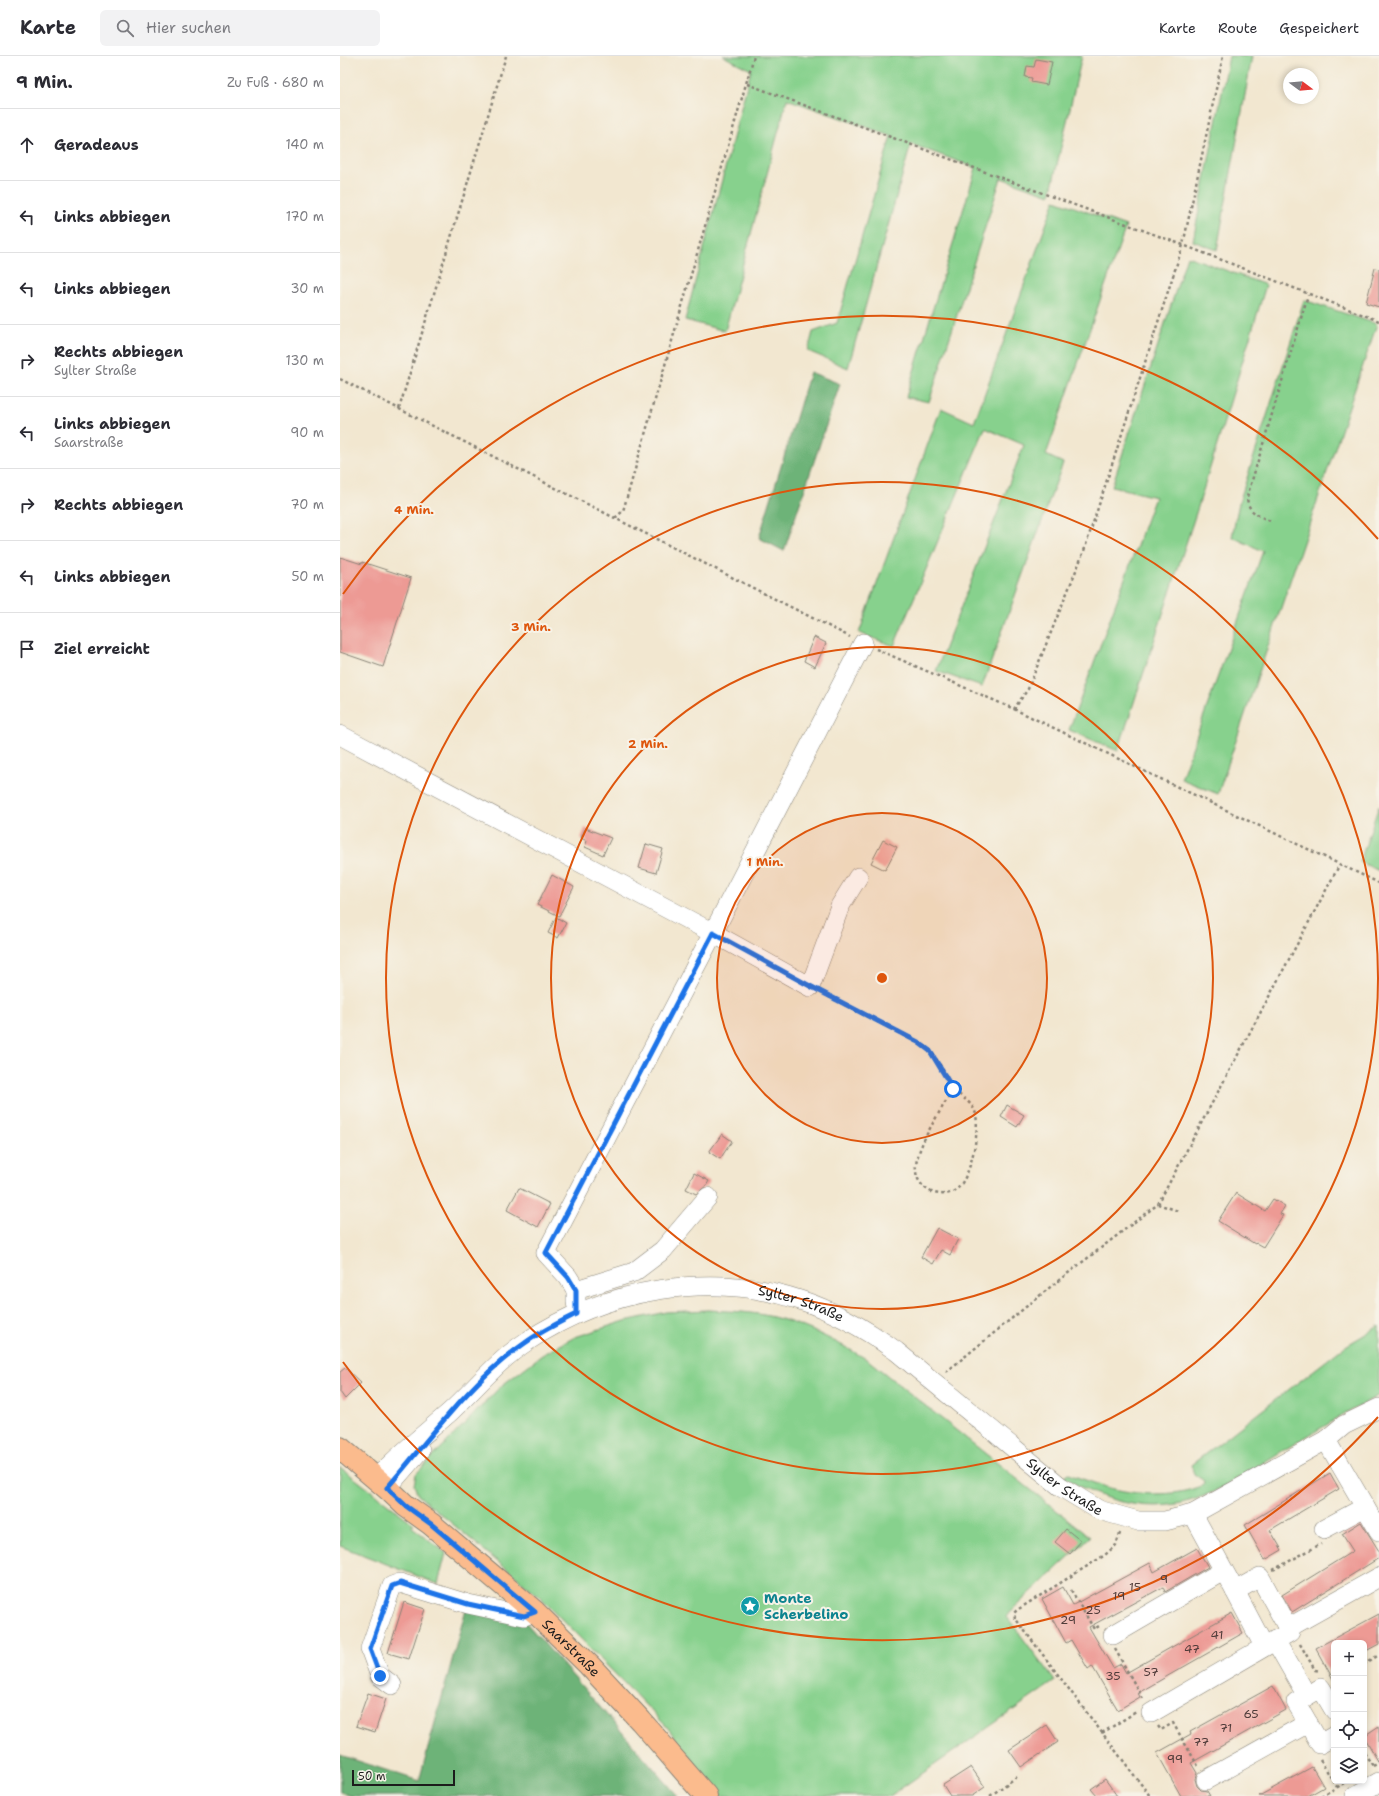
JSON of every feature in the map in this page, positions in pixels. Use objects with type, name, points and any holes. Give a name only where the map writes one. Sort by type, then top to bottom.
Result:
[{"type":"main road","name":"Saarstraße","points":[[340,1448],[406,1506],[431,1524],[535,1612],[589,1665],[706,1796]]},
{"type":"main road","name":"Saarstraße","points":[[682,1768],[696,1796]]},
{"type":"street","points":[[576,1314],[576,1290],[568,1277],[546,1253],[863,643]]},
{"type":"street","points":[[340,735],[810,986],[840,906],[858,877]]},
{"type":"street","points":[[576,1290],[634,1272],[663,1250],[708,1197]]},
{"type":"street","name":"Sylter Straße","points":[[382,1484],[451,1411],[506,1358],[524,1343],[542,1331],[576,1314],[619,1298],[667,1288],[715,1286],[759,1290],[801,1300],[841,1317],[876,1336],[934,1381],[1061,1487],[1099,1510],[1125,1517],[1151,1514],[1184,1515]]},
{"type":"street","points":[[1281,1639],[1235,1591],[1224,1571],[1184,1515],[1326,1440],[1344,1425],[1374,1411]]},
{"type":"street","points":[[1326,1440],[1379,1531]]},
{"type":"street","points":[[1324,1529],[1365,1507]]},
{"type":"street","points":[[1113,1635],[1224,1571]]},
{"type":"street","points":[[1235,1591],[1260,1577],[1281,1639],[1307,1696]]},
{"type":"street","points":[[1149,1709],[1281,1639],[1379,1577]]},
{"type":"street","points":[[392,1685],[380,1676],[370,1649],[392,1586],[400,1583],[468,1604],[524,1616],[535,1612]]},
{"type":"street","points":[[1330,1740],[1308,1723],[1296,1702],[1321,1688],[1331,1705]]},
{"type":"street","points":[[1206,1780],[1308,1723]]},
{"type":"street","points":[[1355,1796],[1376,1774]]},
{"type":"path","points":[[399,409],[506,56]]},
{"type":"path","points":[[615,518],[623,511],[754,56]]},
{"type":"path","points":[[1014,710],[1028,689],[1084,551],[1183,245],[1223,56]]},
{"type":"path","points":[[747,84],[1183,245],[1308,295],[1379,321]]},
{"type":"path","points":[[1270,521],[1253,514],[1247,505],[1247,497],[1308,295]]},
{"type":"path","points":[[340,379],[863,643],[1014,710],[1379,883]]},
{"type":"path","points":[[934,1381],[1054,1284],[1158,1204],[1340,864]]},
{"type":"path","points":[[810,986],[918,1042],[930,1051],[953,1089],[966,1100],[974,1110],[978,1132],[967,1174],[956,1189],[946,1194],[933,1192],[923,1188],[916,1177],[916,1165],[921,1148],[953,1089]]},
{"type":"path","points":[[1158,1204],[1178,1211]]},
{"type":"path","points":[[1125,1517],[1116,1544],[1106,1555],[1048,1590],[1014,1613],[1015,1618],[1150,1796]]},
{"type":"path","points":[[1260,1577],[1329,1540],[1324,1529]]},
{"type":"path","points":[[1071,1590],[1094,1629],[1106,1622],[1119,1646],[1114,1649],[1161,1730],[1173,1723],[1206,1780]]},
{"type":"path","points":[[1281,1639],[1315,1670],[1324,1674]]},
{"type":"path","points":[[1367,1662],[1379,1655]]},
{"type":"path","points":[[1102,1733],[1149,1709]]},
{"type":"path","points":[[1330,1740],[1314,1749],[1337,1787]]},
{"type":"path","points":[[1367,1758],[1376,1774]]},
{"type":"path","points":[[990,1796],[1018,1776]]},
{"type":"path","points":[[1321,1796],[1342,1784]]},
{"type":"green space","points":[[723,56],[1082,56],[1050,195],[1001,178],[929,402],[906,397],[976,168],[911,144],[848,368],[808,351],[813,332],[837,323],[891,136],[787,99],[725,331],[685,320],[751,70]]},
{"type":"green space","points":[[1229,56],[1252,56],[1217,250],[1193,241]]},
{"type":"green space","points":[[1055,200],[1126,226],[1046,455],[1063,463],[982,687],[936,671],[1024,445],[985,428],[894,646],[859,633],[941,408],[974,423]]},
{"type":"green space","points":[[1187,256],[1266,285],[1198,507],[1118,751],[1069,730],[1155,497],[1112,486]]},
{"type":"green space","points":[[1304,300],[1377,324],[1218,794],[1181,779],[1263,551],[1232,537],[1239,503]]},
{"type":"green space","points":[[810,372],[840,384],[784,551],[759,538]]},
{"type":"green space","points":[[1379,805],[1379,871],[1360,862]]},
{"type":"green space","points":[[708,1310],[751,1313],[782,1320],[812,1330],[841,1344],[868,1360],[1090,1537],[1013,1609],[1007,1617],[1055,1681],[890,1796],[720,1796],[667,1727],[540,1597],[418,1495],[414,1485],[416,1474],[501,1386],[542,1355],[575,1337],[625,1321],[666,1312]]},
{"type":"green space","points":[[1379,1326],[1379,1395],[1304,1438],[1241,1477],[1205,1496],[1186,1502],[1145,1506],[1107,1498],[1085,1489],[1064,1477],[1068,1474],[1117,1490],[1155,1494],[1180,1492],[1203,1485],[1204,1481],[1194,1474],[1191,1465],[1344,1347]]},
{"type":"green space","points":[[340,1467],[414,1524],[411,1526],[446,1553],[438,1584],[340,1546]]},
{"type":"green space","points":[[466,1609],[515,1610],[678,1796],[351,1796],[340,1792],[340,1755],[419,1781]]},
{"type":"building","points":[[1036,59],[1052,62],[1047,85],[1031,82],[1032,78],[1025,77],[1027,66],[1034,67]]},
{"type":"building","points":[[1375,268],[1379,269],[1379,307],[1366,303]]},
{"type":"building","points":[[340,557],[362,564],[362,562],[411,578],[383,667],[340,652]]},
{"type":"building","points":[[814,637],[826,643],[815,667],[804,661]]},
{"type":"building","points":[[585,828],[611,838],[603,855],[585,847],[587,841],[581,838]]},
{"type":"building","points":[[883,840],[897,847],[885,870],[871,863]]},
{"type":"building","points":[[646,844],[663,849],[656,873],[639,868]]},
{"type":"building","points":[[552,875],[574,887],[559,916],[537,905]]},
{"type":"building","points":[[556,917],[566,923],[558,938],[548,933]]},
{"type":"building","points":[[1007,1105],[1024,1115],[1017,1127],[1001,1117]]},
{"type":"building","points":[[722,1134],[732,1141],[720,1159],[709,1152]]},
{"type":"building","points":[[694,1173],[709,1181],[706,1186],[696,1194],[686,1189]]},
{"type":"building","points":[[519,1188],[550,1204],[538,1227],[507,1210]]},
{"type":"building","points":[[1236,1193],[1265,1211],[1273,1199],[1285,1206],[1280,1214],[1283,1215],[1263,1247],[1256,1243],[1255,1244],[1218,1221]]},
{"type":"building","points":[[937,1228],[958,1239],[950,1255],[941,1250],[933,1264],[921,1257]]},
{"type":"building","points":[[345,1368],[361,1383],[345,1399],[340,1392],[340,1372]]},
{"type":"building","points":[[1330,1473],[1339,1489],[1270,1530],[1282,1550],[1265,1560],[1245,1525]]},
{"type":"building","points":[[1361,1522],[1379,1551],[1379,1558],[1292,1612],[1282,1595],[1353,1551],[1342,1534]]},
{"type":"building","points":[[1066,1529],[1081,1541],[1070,1554],[1055,1542]]},
{"type":"building","points":[[1197,1548],[1208,1567],[1165,1592],[1163,1587],[1089,1627],[1113,1668],[1121,1664],[1126,1673],[1232,1613],[1243,1633],[1138,1693],[1140,1697],[1118,1710],[1092,1666],[1088,1669],[1071,1640],[1066,1643],[1042,1599],[1063,1587],[1073,1605],[1150,1563],[1154,1572]]},
{"type":"building","points":[[404,1602],[425,1609],[409,1659],[388,1653]]},
{"type":"building","points":[[1379,1614],[1379,1644],[1367,1650],[1367,1640],[1331,1640],[1331,1676],[1316,1648]]},
{"type":"building","points":[[1273,1686],[1286,1710],[1191,1763],[1197,1773],[1195,1779],[1197,1786],[1201,1790],[1207,1791],[1210,1796],[1181,1796],[1157,1753],[1191,1734],[1190,1732]]},
{"type":"building","points":[[368,1693],[386,1699],[375,1732],[356,1726]]},
{"type":"building","points":[[1047,1725],[1058,1742],[1021,1767],[1009,1750]]},
{"type":"building","points":[[1379,1726],[1379,1763],[1367,1741],[1367,1734]]},
{"type":"building","points":[[971,1767],[985,1787],[972,1796],[950,1796],[943,1785]]},
{"type":"building","points":[[1312,1767],[1324,1787],[1308,1796],[1259,1796]]},
{"type":"building","points":[[1105,1779],[1117,1796],[1097,1796],[1091,1789]]},
{"type":"place","name":"Monte Scherbelino","points":[[750,1606]]},
{"type":"route","points":[[380,1676],[370,1649],[392,1586],[400,1583],[468,1604],[524,1616],[535,1612],[480,1564],[431,1524],[406,1506],[387,1488],[451,1411],[506,1358],[524,1343],[542,1331],[576,1314],[576,1290],[568,1277],[546,1253],[713,933],[810,986],[918,1042],[930,1051],[953,1089]]}]
